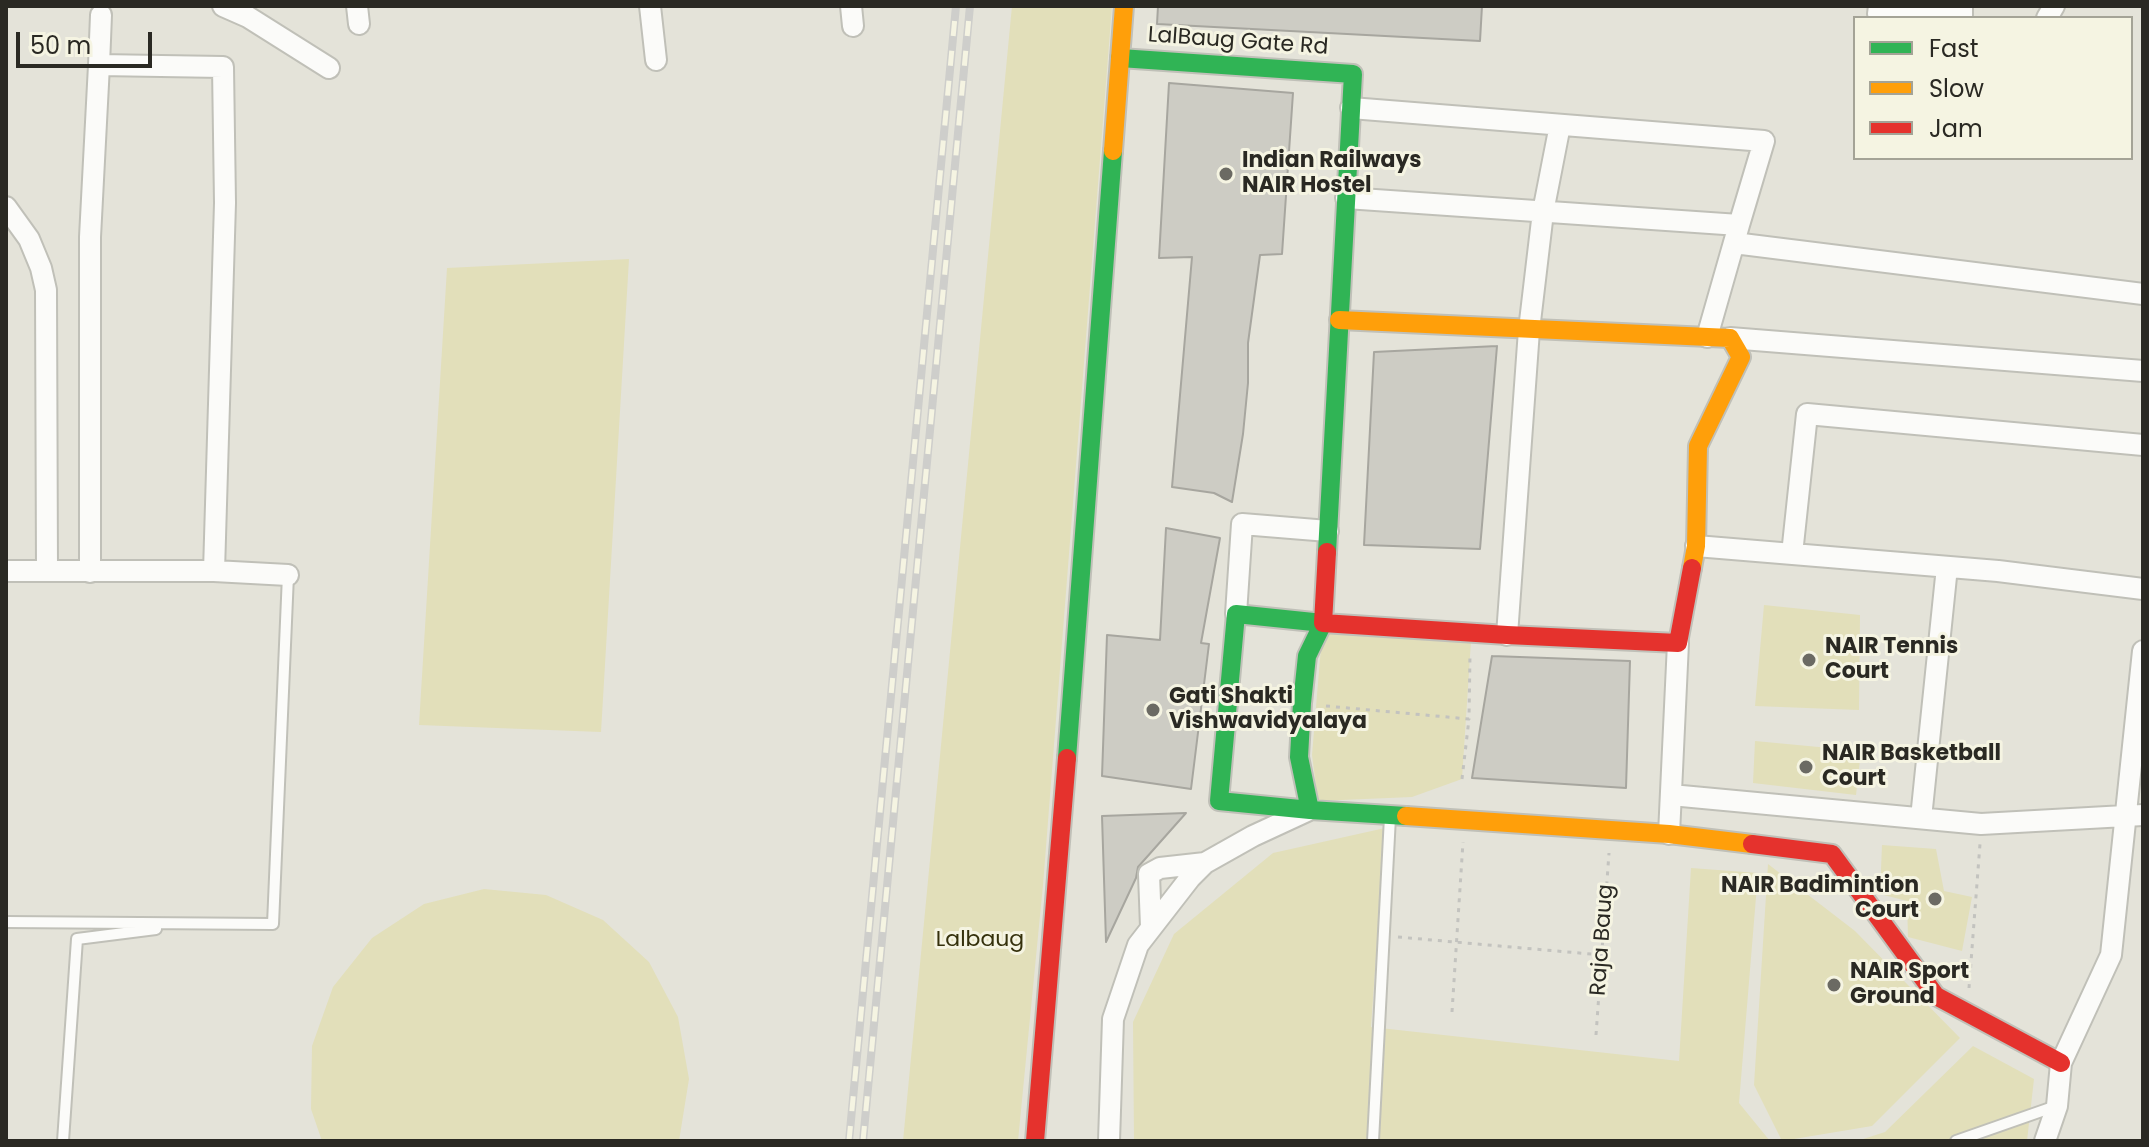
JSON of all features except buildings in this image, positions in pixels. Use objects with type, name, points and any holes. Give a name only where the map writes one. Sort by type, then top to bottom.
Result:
[{"type":"street","points":[[223,6],[248,17],[329,68]]},
{"type":"street","points":[[650,6],[656,60]]},
{"type":"street","points":[[1035,1141],[1124,6]]},
{"type":"street","points":[[1878,13],[1919,16]]},
{"type":"street","points":[[90,572],[90,237],[101,15]]},
{"type":"street","name":"LalBaug Gate Rd","points":[[1120,58],[1353,74],[1351,108]]},
{"type":"street","points":[[99,65],[223,67],[225,203],[214,571]]},
{"type":"street","points":[[1310,810],[1299,757],[1302,703],[1307,656],[1323,623],[1351,108],[1764,141],[1707,337]]},
{"type":"street","points":[[1507,635],[1529,330],[1543,212],[1560,125]]},
{"type":"street","points":[[1346,198],[1543,212],[1737,234],[2143,294]]},
{"type":"street","points":[[6,207],[29,239],[46,290],[47,571]]},
{"type":"street","points":[[1339,320],[1730,338],[2143,371]]},
{"type":"street","points":[[1669,834],[1678,643],[1696,546],[1698,446],[1741,357],[1730,338]]},
{"type":"street","points":[[1792,554],[1807,414],[2143,445]]},
{"type":"street","points":[[1328,531],[1242,524],[1219,801],[1669,834],[1832,854],[1936,996],[2061,1063]]},
{"type":"street","points":[[1696,546],[1998,571],[2143,589]]},
{"type":"street","points":[[1921,818],[1947,567]]},
{"type":"street","points":[[6,571],[214,571],[288,575]]},
{"type":"street","points":[[1236,614],[1323,623],[1678,643]]},
{"type":"street","points":[[2045,1141],[2057,1106],[2061,1063],[2111,955],[2134,815],[2143,651]]},
{"type":"street","points":[[1024,1141],[1056,797],[1066,768]]},
{"type":"street","points":[[1671,795],[1981,824],[2134,815]]},
{"type":"street","points":[[1109,1141],[1113,1019],[1138,945],[1205,863],[1253,836],[1310,810]]},
{"type":"street","points":[[1151,927],[1149,874],[1160,868],[1205,863]]},
{"type":"lane","points":[[6,922],[273,924],[288,575]]},
{"type":"lane","points":[[1373,1141],[1390,815]]},
{"type":"lane","points":[[63,1141],[77,939],[195,923]]},
{"type":"lane","points":[[1956,1141],[2057,1106]]},
{"type":"path","points":[[1462,779],[1469,719],[1471,632]]},
{"type":"path","points":[[1302,703],[1469,719]]},
{"type":"path","points":[[1969,990],[1981,824]]},
{"type":"path","points":[[1452,1012],[1464,830]]},
{"type":"path","name":"Raja Baug","points":[[1596,1035],[1610,845]]},
{"type":"path","points":[[1383,935],[1602,955]]},
{"type":"green space","name":"Lalbaug","points":[[1012,6],[1112,6],[1043,885],[1018,1141],[903,1141]]},
{"type":"green space","points":[[629,259],[601,732],[419,725],[447,268]]},
{"type":"green space","name":"NAIR Tennis Court","points":[[1764,605],[1860,615],[1859,710],[1755,706]]},
{"type":"green space","points":[[1323,623],[1471,641],[1462,779],[1412,797],[1318,801],[1312,755]]},
{"type":"green space","name":"NAIR Basketball Court","points":[[1755,741],[1861,751],[1856,795],[1753,783]]},
{"type":"green space","points":[[1385,828],[1371,1027],[1679,1061],[1691,868],[1758,873],[1739,1103],[1770,1141],[1134,1141],[1133,1022],[1174,934],[1273,853]]},
{"type":"green space","name":"NAIR Badimintion Court","points":[[1882,845],[1936,849],[1944,891],[1972,897],[1962,951],[1908,937],[1907,901],[1880,894]]},
{"type":"green space","name":"NAIR Sport Ground","points":[[1768,864],[1855,931],[1960,1038],[1872,1126],[1782,1141],[1754,1085]]},
{"type":"green space","points":[[484,889],[546,895],[603,920],[649,962],[678,1017],[689,1079],[679,1141],[322,1141],[311,1109],[312,1046],[333,987],[372,938],[424,904]]},
{"type":"green space","points":[[1973,1046],[2034,1079],[2027,1141],[1857,1141],[1885,1132]]},
{"type":"railway","points":[[849,1141],[956,6]]},
{"type":"railway","points":[[863,1141],[970,6]]},
{"type":"traffic: fast","points":[[1120,58],[1353,74],[1327,552]]},
{"type":"traffic: fast","points":[[1067,758],[1113,151]]},
{"type":"traffic: fast","points":[[1310,810],[1299,757],[1302,703],[1307,656],[1323,623],[1236,614],[1219,801],[1310,810],[1406,816]]},
{"type":"traffic: slow","points":[[1113,151],[1124,6]]},
{"type":"traffic: slow","points":[[1339,320],[1730,338],[1741,357],[1698,446],[1696,546],[1692,568]]},
{"type":"traffic: slow","points":[[1406,816],[1669,834],[1752,844]]},
{"type":"traffic: jam","points":[[1327,552],[1323,623],[1678,643],[1692,568]]},
{"type":"traffic: jam","points":[[1035,1141],[1067,758]]},
{"type":"traffic: jam","points":[[1752,844],[1832,854],[1936,996],[2061,1063]]},
{"type":"place","name":"Indian Railways NAIR Hostel","points":[[1226,174]]},
{"type":"place","name":"NAIR Tennis Court","points":[[1809,660]]},
{"type":"place","name":"Gati Shakti Vishwavidyalaya","points":[[1153,710]]},
{"type":"place","name":"NAIR Basketball Court","points":[[1806,767]]},
{"type":"place","name":"NAIR Badimintion Court","points":[[1935,899]]},
{"type":"place","name":"NAIR Sport Ground","points":[[1834,985]]}]
